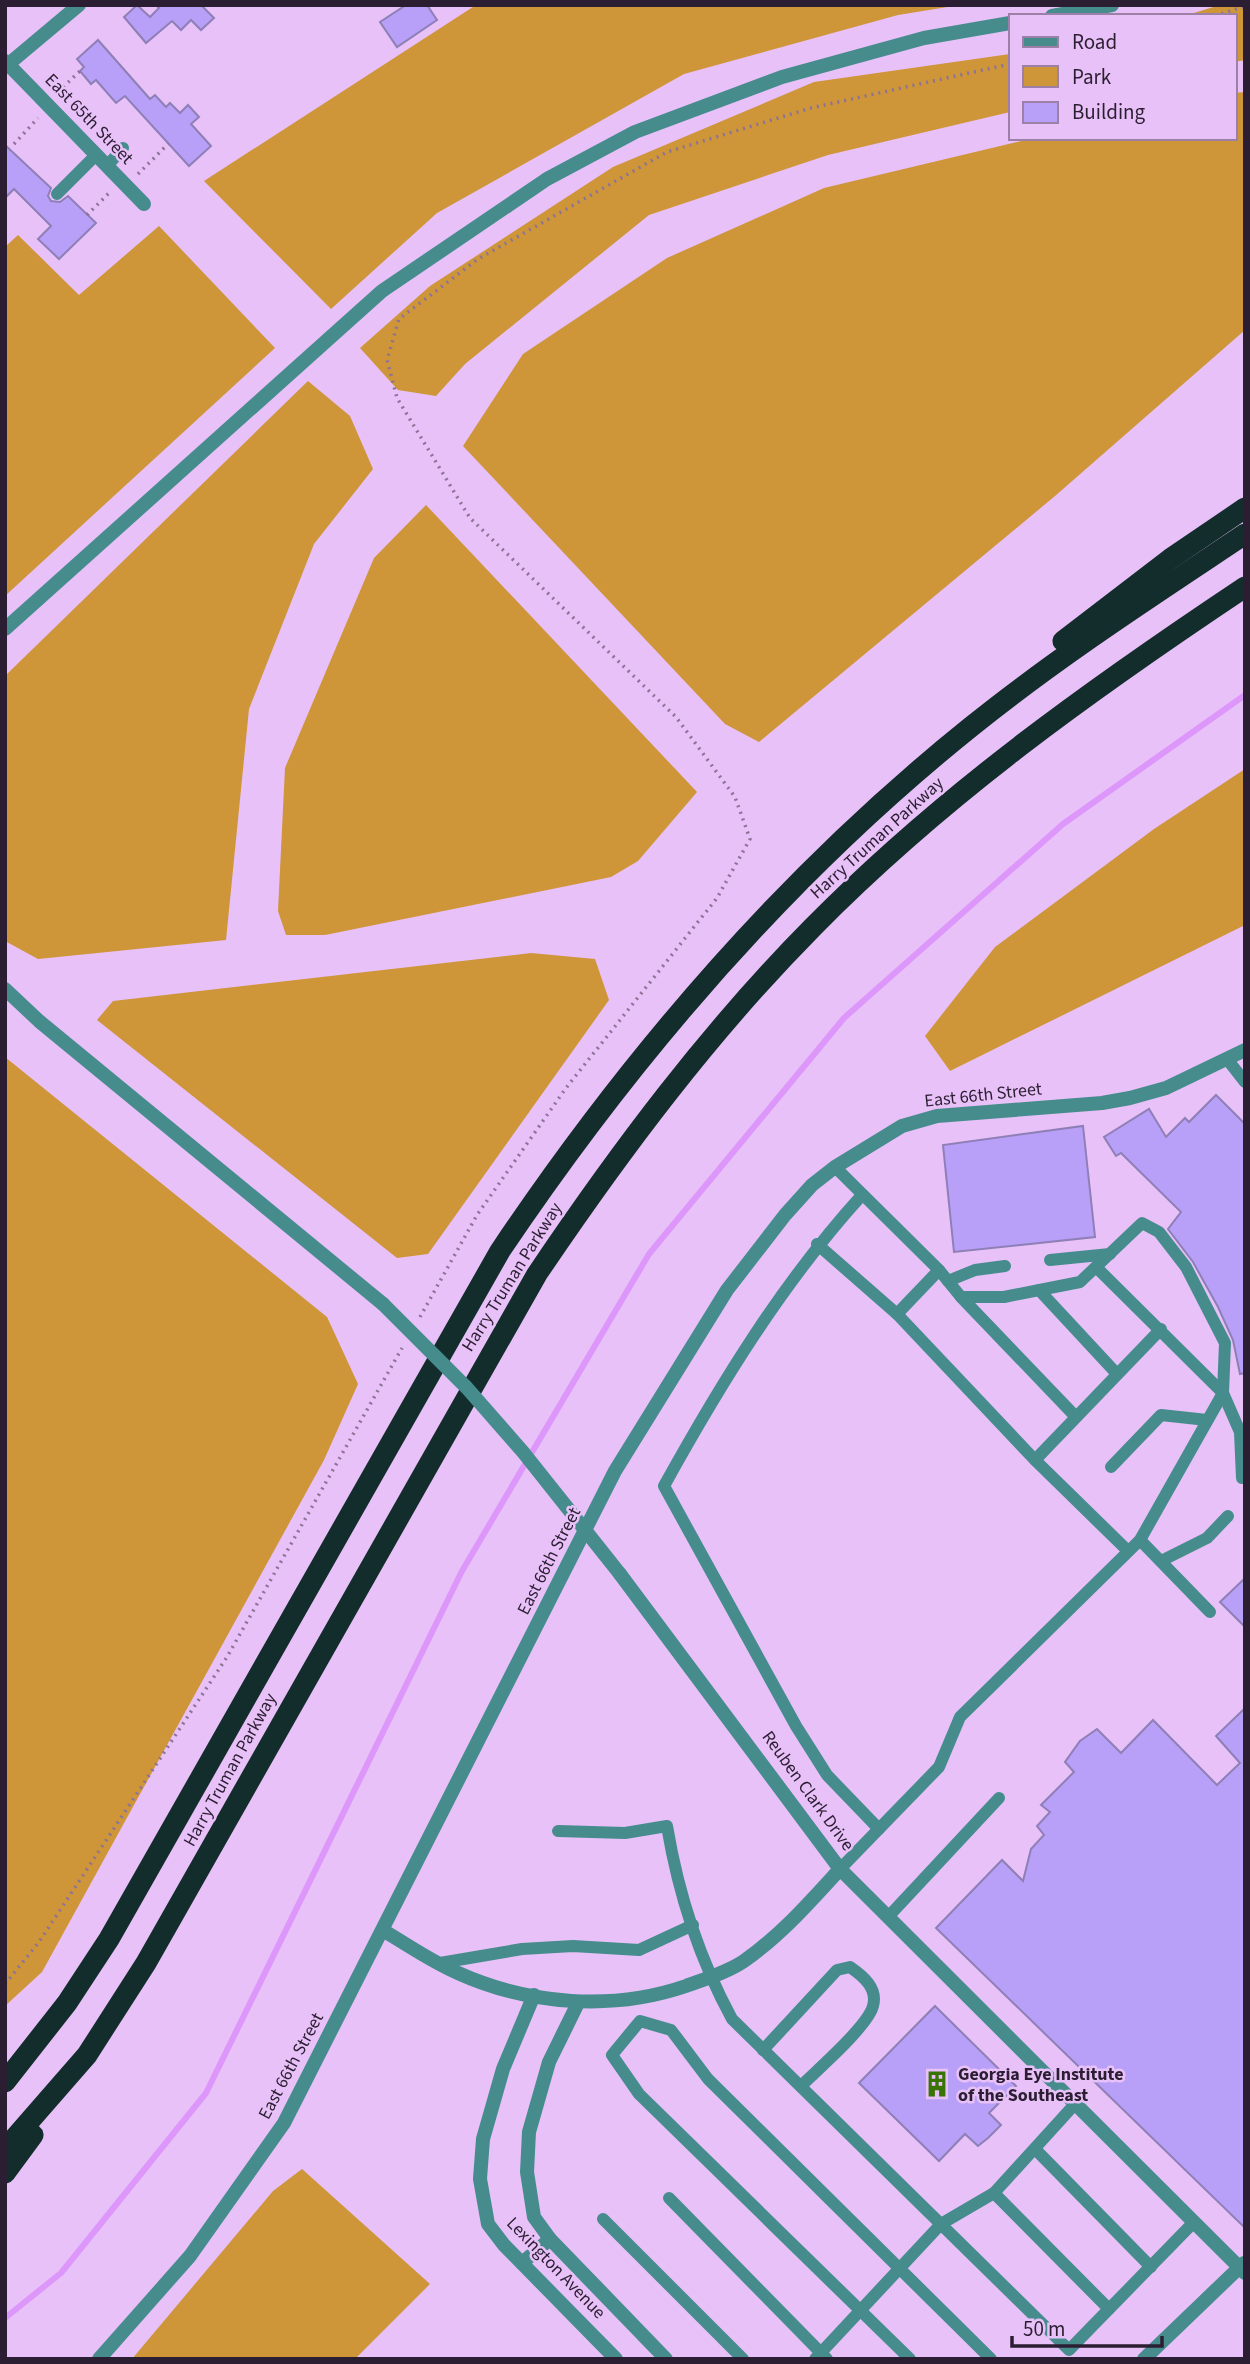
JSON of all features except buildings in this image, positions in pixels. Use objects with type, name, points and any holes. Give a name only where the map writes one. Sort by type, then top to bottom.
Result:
[{"type":"highway","points":[[888,797],[1051,651],[1170,559],[1245,508]]},
{"type":"highway","name":"Harry Truman Parkway","points":[[5,2082],[67,2003],[109,1940],[458,1321],[545,1183],[638,1060],[732,949],[782,895],[888,797],[972,726],[1059,660],[1245,534]]},
{"type":"highway","name":"Harry Truman Parkway","points":[[5,2149],[87,2055],[186,1896],[537,1274],[581,1209],[673,1087],[717,1032],[814,926],[917,829],[1000,760],[1074,704],[1245,587]]},
{"type":"highway","points":[[5,2173],[87,2055]]},
{"type":"street","points":[[6,64],[79,5]]},
{"type":"street","points":[[1063,14],[1112,5]]},
{"type":"street","points":[[5,629],[382,291],[547,178],[635,132],[782,77],[924,38],[1009,23]]},
{"type":"street","name":"East 65th Street","points":[[6,64],[145,204]]},
{"type":"street","name":"Reuben Clark Drive","points":[[5,989],[39,1021],[383,1304],[467,1388],[523,1452],[620,1574],[840,1869],[1243,2268]]},
{"type":"street","name":"East 66th Street","points":[[99,2359],[190,2256],[284,2123],[384,1931],[615,1471],[727,1290],[812,1185],[835,1167],[902,1126],[926,1119],[1112,1102],[1166,1088],[1245,1050]]},
{"type":"street","points":[[384,1931],[457,1973],[502,1989],[578,2003],[660,1995],[709,1978],[742,1962],[786,1928],[840,1869]]},
{"type":"street","name":"Lexington Avenue","points":[[534,1995],[497,2092],[483,2139],[480,2179],[488,2224],[522,2263],[616,2359]]},
{"type":"street","name":"Lexington Avenue","points":[[578,2003],[550,2062],[529,2132],[527,2172],[534,2217],[550,2239],[666,2359]]},
{"type":"street","points":[[522,2263],[550,2239]]},
{"type":"street","points":[[1143,2359],[1243,2268]]},
{"type":"lane","points":[[107,166],[123,148]]},
{"type":"lane","points":[[57,194],[96,155]]},
{"type":"lane","points":[[1227,1059],[1245,1082]]},
{"type":"lane","points":[[835,1167],[939,1270],[961,1297],[1076,1418]]},
{"type":"lane","points":[[862,1195],[817,1244],[727,1377],[664,1486],[783,1703],[827,1775],[879,1829]]},
{"type":"lane","points":[[840,1869],[939,1767],[960,1717],[1140,1540],[1223,1393],[1225,1343],[1186,1267],[1159,1232],[1142,1223],[1080,1282],[1004,1297],[961,1297]]},
{"type":"lane","points":[[817,1244],[897,1314],[1035,1460],[1128,1551]]},
{"type":"lane","points":[[1050,1260],[1110,1254]]},
{"type":"lane","points":[[948,1281],[975,1270],[1005,1266]]},
{"type":"lane","points":[[1096,1267],[1223,1393],[1240,1432],[1241,1478]]},
{"type":"lane","points":[[897,1314],[939,1270]]},
{"type":"lane","points":[[1039,1290],[1117,1374]]},
{"type":"lane","points":[[1035,1460],[1161,1329]]},
{"type":"lane","points":[[1111,1467],[1161,1415],[1207,1420]]},
{"type":"lane","points":[[1161,1561],[1207,1538],[1228,1516]]},
{"type":"lane","points":[[1140,1540],[1210,1612]]},
{"type":"lane","points":[[888,1917],[999,1798]]},
{"type":"lane","points":[[558,1830],[625,1833],[667,1826],[672,1858],[709,1978],[732,2019],[1069,2350],[1194,2222]]},
{"type":"lane","points":[[440,1963],[522,1949],[573,1946],[639,1950],[693,1925]]},
{"type":"lane","points":[[763,2050],[837,1970],[850,1967],[864,1976],[872,1989],[874,2005],[865,2021],[801,2087]]},
{"type":"lane","points":[[910,2359],[639,2094],[612,2055],[640,2021],[671,2030],[708,2078],[991,2359]]},
{"type":"lane","points":[[669,2198],[821,2357],[941,2224],[994,2193],[1036,2150],[1075,2104]]},
{"type":"lane","points":[[1036,2150],[1151,2267]]},
{"type":"lane","points":[[994,2193],[1110,2309]]},
{"type":"lane","points":[[603,2219],[743,2359]]},
{"type":"path","points":[[1221,14],[1245,6]]},
{"type":"path","points":[[416,1323],[477,1215],[566,1088],[717,898],[743,857],[750,839],[735,797],[676,718],[470,518],[397,398],[387,360],[399,319],[478,260],[667,152],[811,108],[1009,64]]},
{"type":"path","points":[[14,144],[80,71]]},
{"type":"path","points":[[87,215],[168,144]]},
{"type":"path","points":[[5,1984],[39,1942],[227,1657],[403,1347]]},
{"type":"green space","points":[[476,5],[960,5],[898,15],[684,74],[437,213],[331,309],[204,181]]},
{"type":"green space","points":[[1220,5],[1245,5],[1245,60],[1236,62],[1236,14],[1191,14]]},
{"type":"green space","points":[[1009,54],[1009,112],[828,155],[649,215],[465,364],[436,396],[398,390],[360,348],[430,286],[613,167],[814,82]]},
{"type":"green space","points":[[1245,92],[1245,330],[1055,496],[759,742],[725,724],[463,446],[523,354],[667,258],[824,188],[1026,140],[1236,140],[1236,93]]},
{"type":"green space","points":[[159,226],[275,348],[5,596],[5,247],[18,235],[79,295]]},
{"type":"green space","points":[[308,381],[350,416],[373,469],[314,544],[249,709],[226,940],[38,959],[5,941],[5,676]]},
{"type":"green space","points":[[426,505],[697,792],[638,861],[611,877],[325,935],[286,935],[278,911],[285,768],[374,558]]},
{"type":"green space","points":[[1245,769],[1245,925],[950,1071],[925,1036],[995,947],[1154,829]]},
{"type":"green space","points":[[531,953],[595,959],[609,1000],[428,1254],[397,1258],[97,1020],[113,1001]]},
{"type":"green space","points":[[5,1057],[327,1317],[358,1384],[324,1460],[42,1972],[5,2006]]},
{"type":"green space","points":[[302,2169],[430,2284],[355,2359],[132,2359],[273,2191]]},
{"type":"waterway","points":[[5,2318],[61,2273],[206,2093],[462,1571],[649,1254],[844,1018],[1063,824],[1245,695]]},
{"type":"place","name":"Georgia Eye Institute of the Southeast","points":[[937,2084]]}]
